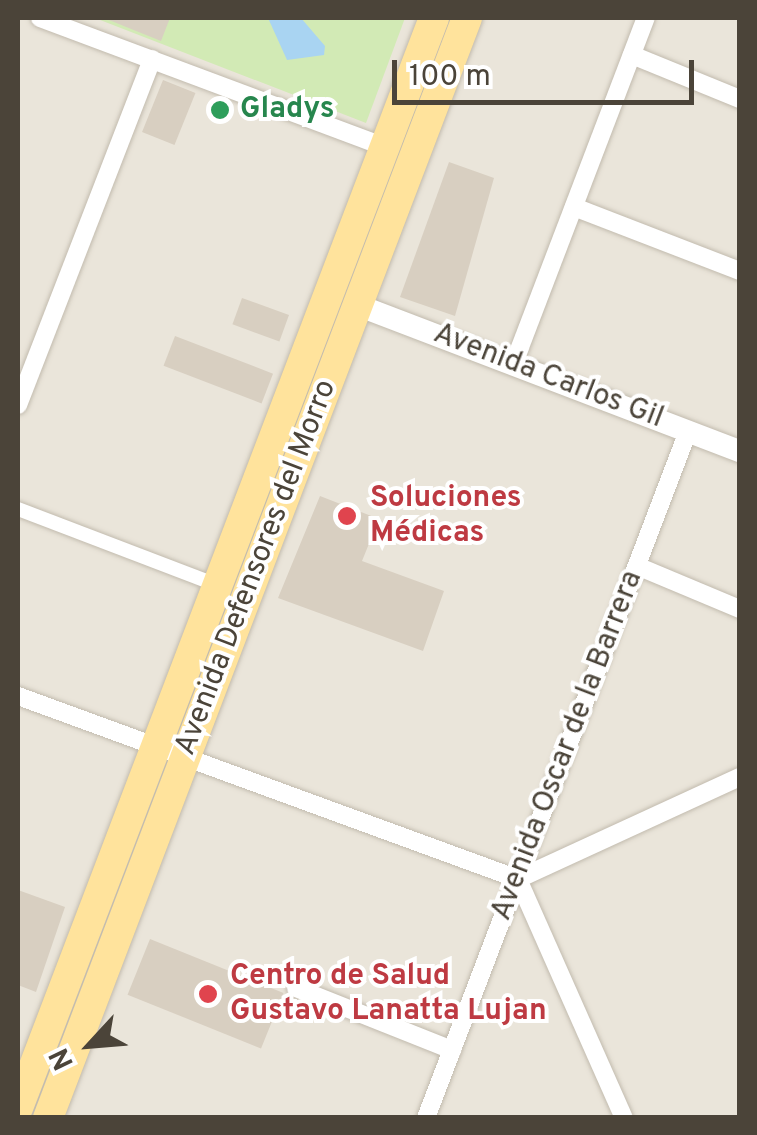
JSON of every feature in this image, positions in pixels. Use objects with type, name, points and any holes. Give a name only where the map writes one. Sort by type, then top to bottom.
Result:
[{"type":"main road","name":"Avenida Defensores del Morro","points":[[18,1108],[434,18]]},
{"type":"main road","name":"Avenida Defensores del Morro","points":[[48,1118],[467,18]]},
{"type":"street","points":[[40,18],[384,147]]},
{"type":"street","points":[[514,363],[646,18]]},
{"type":"street","points":[[632,56],[740,98]]},
{"type":"street","points":[[18,405],[152,60]]},
{"type":"street","points":[[574,207],[740,270]]},
{"type":"street","name":"Avenida Carlos Gil","points":[[357,304],[740,451]]},
{"type":"street","name":"Avenida Oscar de la Barrera","points":[[426,1118],[688,431]]},
{"type":"street","points":[[18,509],[217,585]]},
{"type":"street","points":[[637,566],[740,608]]},
{"type":"street","points":[[18,696],[518,879],[740,776]]},
{"type":"street","points":[[518,879],[624,1118]]},
{"type":"street","points":[[296,988],[452,1050]]},
{"type":"shaded area","points":[[18,18],[739,18],[739,1117],[18,1117]]},
{"type":"green space","points":[[95,18],[405,18],[366,123]]},
{"type":"water","points":[[268,18],[301,18],[325,46],[324,55],[287,60]]},
{"type":"building","points":[[104,18],[170,18],[161,41]]},
{"type":"building","points":[[163,80],[195,93],[174,145],[142,132]]},
{"type":"building","points":[[449,162],[494,178],[455,316],[400,297]]},
{"type":"building","points":[[242,298],[289,315],[279,341],[232,324]]},
{"type":"building","points":[[175,336],[273,374],[262,404],[164,366]]},
{"type":"building","points":[[320,496],[379,519],[362,561],[444,591],[423,651],[278,598]]},
{"type":"building","points":[[18,890],[65,907],[36,992],[18,985]]},
{"type":"building","name":"Centro de Salud Gustavo Lanatta Lujan","points":[[150,939],[284,993],[261,1049],[128,995]]},
{"type":"place","name":"Gladys","points":[[220,110]]},
{"type":"place","name":"Soluciones Médicas","points":[[347,516]]},
{"type":"place","name":"Centro de Salud Gustavo Lanatta Lujan","points":[[208,994]]}]
